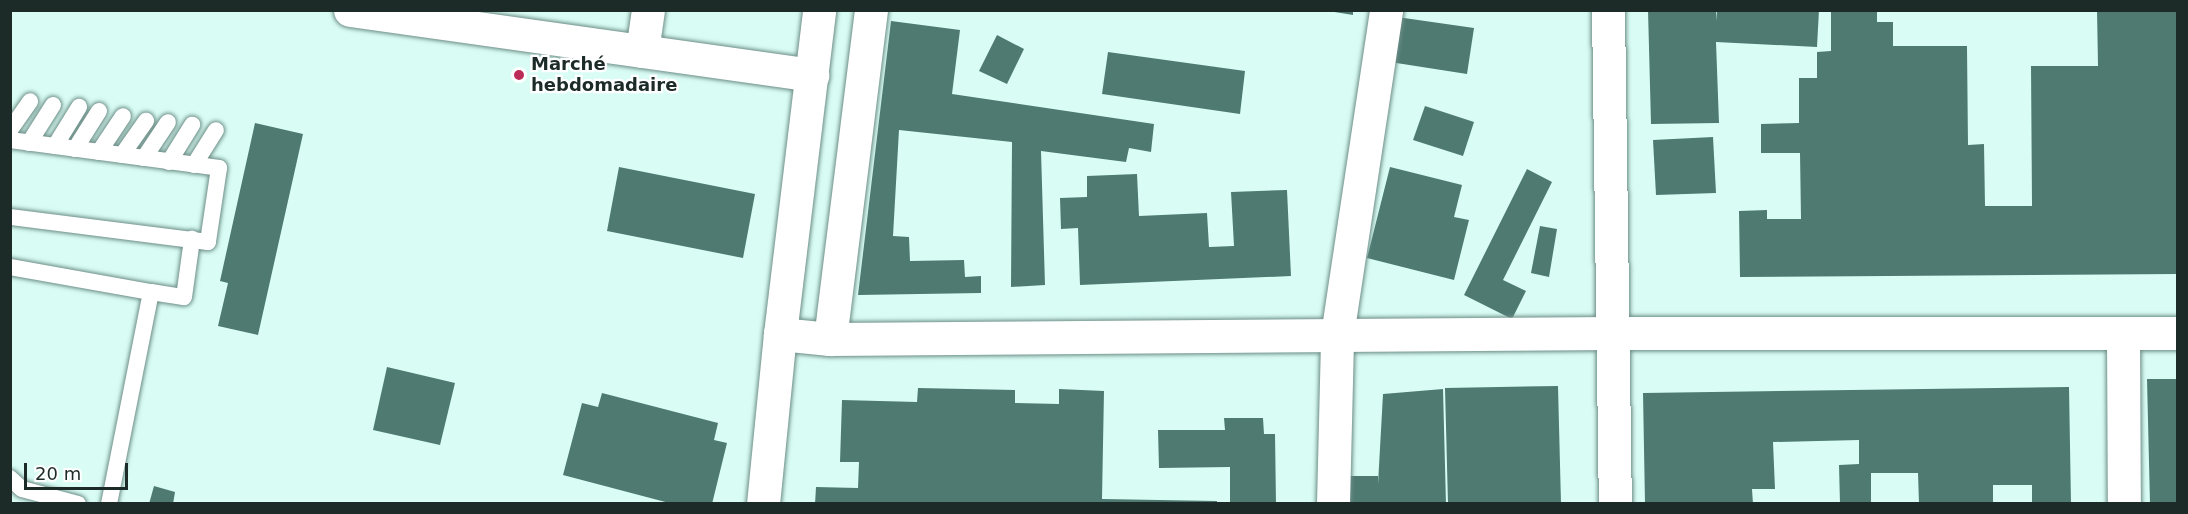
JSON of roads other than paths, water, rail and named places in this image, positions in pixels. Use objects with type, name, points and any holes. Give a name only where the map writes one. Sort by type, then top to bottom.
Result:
[{"type":"street","points":[[351,10],[812,75]]},
{"type":"street","points":[[642,51],[648,10]]},
{"type":"street","points":[[763,504],[780,334],[819,10]]},
{"type":"street","points":[[830,339],[871,10]]},
{"type":"street","points":[[1333,504],[1337,335],[1386,10]]},
{"type":"street","points":[[1608,10],[1615,504]]},
{"type":"street","points":[[780,334],[830,339],[1614,333],[2178,333]]},
{"type":"street","points":[[2124,334],[2124,504]]},
{"type":"lane","points":[[10,130],[30,101]]},
{"type":"lane","points":[[29,142],[54,105]]},
{"type":"lane","points":[[55,146],[78,107]]},
{"type":"lane","points":[[75,149],[99,111]]},
{"type":"lane","points":[[99,152],[123,116]]},
{"type":"lane","points":[[122,155],[146,121]]},
{"type":"lane","points":[[144,158],[168,122]]},
{"type":"lane","points":[[169,162],[192,125]]},
{"type":"lane","points":[[194,165],[216,130]]},
{"type":"lane","points":[[10,140],[219,168],[208,242],[10,217]]},
{"type":"lane","points":[[10,267],[184,297],[192,239]]},
{"type":"lane","points":[[109,504],[151,292]]},
{"type":"lane","points":[[10,478],[22,489],[78,504]]},
{"type":"place","name":"Marché hebdomadaire","points":[[519,75]]}]
